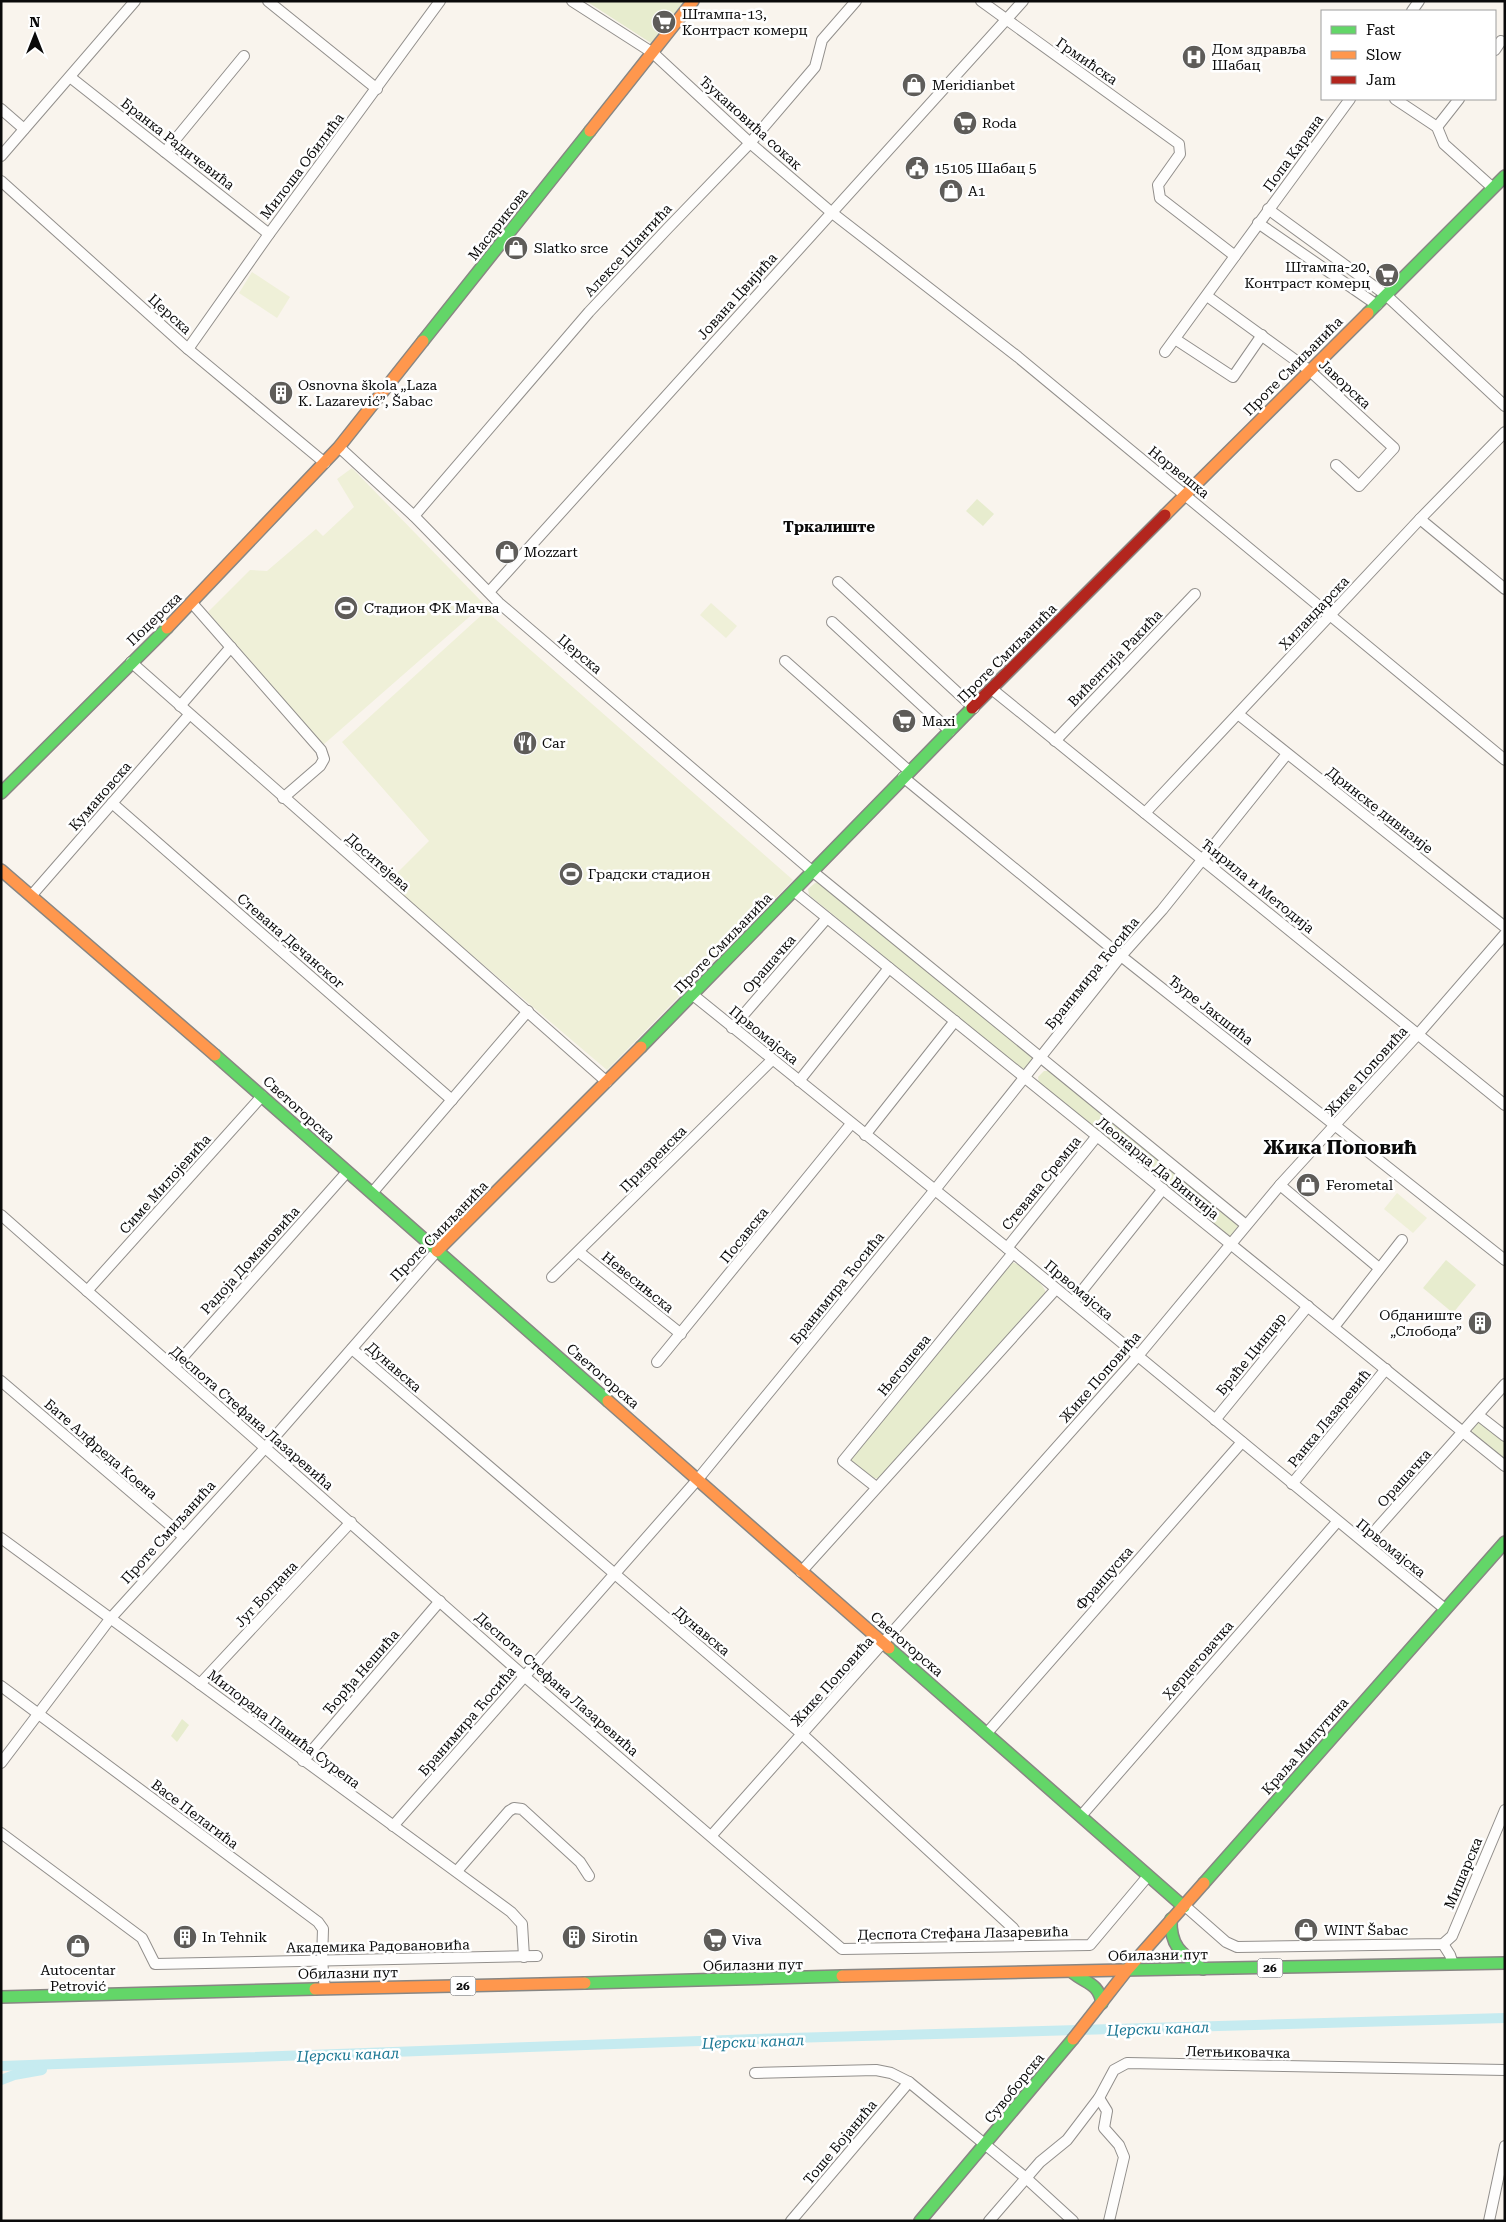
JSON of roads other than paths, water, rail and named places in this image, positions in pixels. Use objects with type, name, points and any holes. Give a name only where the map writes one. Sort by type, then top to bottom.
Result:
[{"type":"street","points":[[1,156],[134,1]]},
{"type":"street","points":[[268,1],[377,88]]},
{"type":"street","name":"Милоша Обилића","points":[[188,349],[269,234],[440,1]]},
{"type":"street","name":"Ђукановића сокак","points":[[572,1],[653,53],[750,143],[831,212]]},
{"type":"street","name":"Масарикова","points":[[325,463],[693,1]]},
{"type":"street","name":"Алексе Шантића","points":[[414,516],[589,312],[750,143],[815,67],[822,40],[856,1]]},
{"type":"street","name":"Грмићска","points":[[981,1],[1177,142],[1180,147],[1180,154],[1160,181],[1158,190],[1160,198],[1235,256]]},
{"type":"street","name":"Јована Цвијића","points":[[489,592],[1024,1]]},
{"type":"street","points":[[165,152],[244,56]]},
{"type":"street","name":"Бранка Радичевића","points":[[70,77],[269,234]]},
{"type":"street","name":"Попа Карана","points":[[1165,352],[1208,296],[1268,209],[1349,100]]},
{"type":"street","points":[[1397,100],[1438,127],[1444,144],[1493,188]]},
{"type":"street","points":[[1438,127],[1457,100]]},
{"type":"street","points":[[1,109],[24,129]]},
{"type":"street","name":"Проте Смиљанића","points":[[1,1764],[110,1619],[265,1448],[437,1251],[693,996],[906,774],[993,690],[1185,495],[1505,176]]},
{"type":"street","name":"Церска","points":[[1,181],[188,349],[325,463]]},
{"type":"street","points":[[1268,209],[1386,295],[1505,406]]},
{"type":"street","name":"Норвешка","points":[[831,212],[1026,363],[1505,760]]},
{"type":"street","points":[[1258,223],[1376,305]]},
{"type":"street","name":"Јаворска","points":[[1208,296],[1310,370],[1394,448],[1359,486],[1336,465]]},
{"type":"street","points":[[1176,339],[1233,377],[1262,335]]},
{"type":"street","name":"Хиландарска","points":[[1145,813],[1420,519],[1505,432]]},
{"type":"street","name":"Церска","points":[[339,447],[414,516],[500,603],[812,871]]},
{"type":"street","name":"Поцерска","points":[[1,793],[192,603],[325,463]]},
{"type":"street","points":[[1420,519],[1505,589]]},
{"type":"street","points":[[838,582],[974,708]]},
{"type":"street","name":"Вићентија Ракића","points":[[1055,741],[1196,594]]},
{"type":"street","points":[[192,603],[323,754],[323,761],[320,766],[284,798]]},
{"type":"street","points":[[832,622],[950,731]]},
{"type":"street","points":[[180,706],[231,647]]},
{"type":"street","name":"Ђуре Јакшића","points":[[785,661],[906,774],[1121,956],[1505,1260]]},
{"type":"street","name":"Доситејева","points":[[131,662],[607,1082]]},
{"type":"street","name":"Ћирила и Методија","points":[[993,690],[1505,1105]]},
{"type":"street","name":"Дринске дивизије","points":[[1238,714],[1505,927]]},
{"type":"street","name":"Кумановска","points":[[31,896],[189,715]]},
{"type":"street","name":"Бранимира Ћосића","points":[[393,1826],[698,1479],[934,1191],[1121,956],[1162,910],[1287,754]]},
{"type":"street","name":"Стевана Дечанског","points":[[112,803],[452,1100]]},
{"type":"street","name":"Светогорска","points":[[1,870],[262,1096],[698,1479],[801,1572],[987,1732],[1184,1906]]},
{"type":"street","name":"Леонарда Да Винчија","points":[[812,871],[1246,1225]]},
{"type":"street","name":"Леонарда Да Винчија","points":[[794,891],[1505,1466]]},
{"type":"street","name":"Орашачка","points":[[732,1028],[827,918]]},
{"type":"street","name":"Жике Поповића","points":[[712,1835],[884,1644],[1137,1357],[1280,1185],[1417,1035],[1505,934]]},
{"type":"street","points":[[799,1081],[890,968]]},
{"type":"street","name":"Првомајска","points":[[693,996],[1073,1302],[1137,1357],[1445,1609]]},
{"type":"street","points":[[372,1193],[528,1011]]},
{"type":"street","points":[[865,1135],[955,1021]]},
{"type":"street","name":"Призренска","points":[[552,1277],[772,1060]]},
{"type":"street","name":"Симе Милојевића","points":[[87,1291],[262,1096]]},
{"type":"street","name":"Посавска","points":[[657,1362],[851,1124]]},
{"type":"street","name":"Стевана Сремца","points":[[1010,1251],[1097,1136]]},
{"type":"street","name":"Радоја Домановића","points":[[174,1367],[347,1172]]},
{"type":"street","points":[[1280,1185],[1379,1268]]},
{"type":"street","points":[[1073,1302],[1163,1189]]},
{"type":"street","name":"Деспота Стефана Лазаревића","points":[[1,1215],[524,1676],[712,1835],[842,1949],[1090,1945],[1148,1876]]},
{"type":"street","points":[[1334,1327],[1402,1240]]},
{"type":"street","name":"Његошева","points":[[876,1487],[843,1461],[1010,1251]]},
{"type":"street","name":"Невесињска","points":[[579,1252],[681,1334]]},
{"type":"street","points":[[801,1572],[1056,1289]]},
{"type":"street","name":"Браће Цинцар","points":[[1215,1420],[1308,1306]]},
{"type":"street","name":"Дунавска","points":[[352,1349],[802,1735],[1013,1928],[1018,1935],[1020,1946]]},
{"type":"street","name":"Ранка Лазаревић","points":[[1292,1484],[1386,1369]]},
{"type":"street","name":"Бате Алфреда Коена","points":[[1,1381],[184,1537]]},
{"type":"street","name":"Орашачка","points":[[1365,1542],[1505,1384]]},
{"type":"street","points":[[1478,1414],[1505,1436]]},
{"type":"street","name":"Француска","points":[[987,1732],[1242,1442]]},
{"type":"street","name":"Југ Богдана","points":[[200,1684],[351,1522]]},
{"type":"street","name":"Херцеговачка","points":[[1081,1816],[1337,1522]]},
{"type":"street","name":"Милорада Панића Сурепа","points":[[1,1538],[511,1912],[522,1924],[524,1957]]},
{"type":"street","name":"Краља Милутина","points":[[1127,1970],[1505,1542]]},
{"type":"street","name":"Ђорђа Нешића","points":[[303,1761],[440,1602]]},
{"type":"street","name":"Васе Пелагића","points":[[1,1686],[318,1922],[323,1929],[322,1961],[325,1989]]},
{"type":"street","points":[[457,1871],[509,1811],[514,1808],[522,1810],[580,1862],[589,1876]]},
{"type":"street","name":"Мишарска","points":[[1443,1944],[1452,1936],[1505,1810]]},
{"type":"street","name":"Академика Радовановића","points":[[1,1833],[142,1938],[156,1964],[537,1956]]},
{"type":"street","points":[[1184,1906],[1226,1942],[1237,1947],[1443,1944],[1450,1954],[1453,1964]]},
{"type":"street","points":[[1171,1919],[1171,1936],[1176,1946],[1204,1969]]},
{"type":"street","name":"Обилазни пут","points":[[1,1996],[1071,1971],[1505,1963]]},
{"type":"street","name":"Сувоборска","points":[[920,2221],[986,2146],[1052,2066],[1127,1970]]},
{"type":"street","points":[[1071,1971],[1077,1978],[1096,1986],[1100,1993],[1100,2006]]},
{"type":"street","name":"Летњиковачка","points":[[989,2221],[1040,2162],[1067,2140],[1099,2098],[1114,2070],[1127,2063],[1505,2070]]},
{"type":"street","points":[[756,2073],[876,2070],[891,2073],[909,2082],[1026,2178],[1073,2221]]},
{"type":"street","name":"Тоше Бојанића","points":[[791,2221],[909,2082]]},
{"type":"street","points":[[1099,2098],[1107,2111],[1104,2128],[1119,2145],[1124,2157],[1109,2221]]},
{"type":"street","points":[[1489,2221],[1505,2146]]},
{"type":"waterway","name":"Церски канал","points":[[1,2066],[756,2039],[1505,2018]]},
{"type":"waterway","points":[[1,2080],[14,2075],[42,2070]]},
{"type":"place","name":"Штампа-13, Контраст комерц","points":[[664,22]]},
{"type":"place","name":"Дом здравља Шабац","points":[[1194,57]]},
{"type":"place","name":"Meridianbet","points":[[914,85]]},
{"type":"place","name":"Roda","points":[[965,123]]},
{"type":"place","name":"15105 Шабац 5","points":[[917,168]]},
{"type":"place","name":"A1","points":[[951,191]]},
{"type":"place","name":"Slatko srce","points":[[516,248]]},
{"type":"place","name":"Штампа-20, Контраст комерц","points":[[1387,275]]},
{"type":"place","name":"Osnovna škola „Laza K. Lazarević”, Šabac","points":[[281,393]]},
{"type":"place","name":"Mozzart","points":[[507,552]]},
{"type":"place","name":"Стадион ФК Мачва","points":[[346,608]]},
{"type":"place","name":"Maxi","points":[[904,721]]},
{"type":"place","name":"Car","points":[[525,743]]},
{"type":"place","name":"Градски стадион","points":[[571,874]]},
{"type":"place","name":"Ferometal","points":[[1308,1185]]},
{"type":"place","name":"Обданиште „Слобода”","points":[[1480,1323]]},
{"type":"place","name":"WINT Šabac","points":[[1306,1930]]},
{"type":"place","name":"In Tehnik","points":[[185,1937]]},
{"type":"place","name":"Sirotin","points":[[574,1937]]},
{"type":"place","name":"Viva","points":[[715,1940]]},
{"type":"place","name":"Autocentar Petrović","points":[[78,1946]]},
{"type":"district","name":"Тркалиште","points":[[829,527]]},
{"type":"district","name":"Жика Поповић","points":[[1340,1147]]}]
